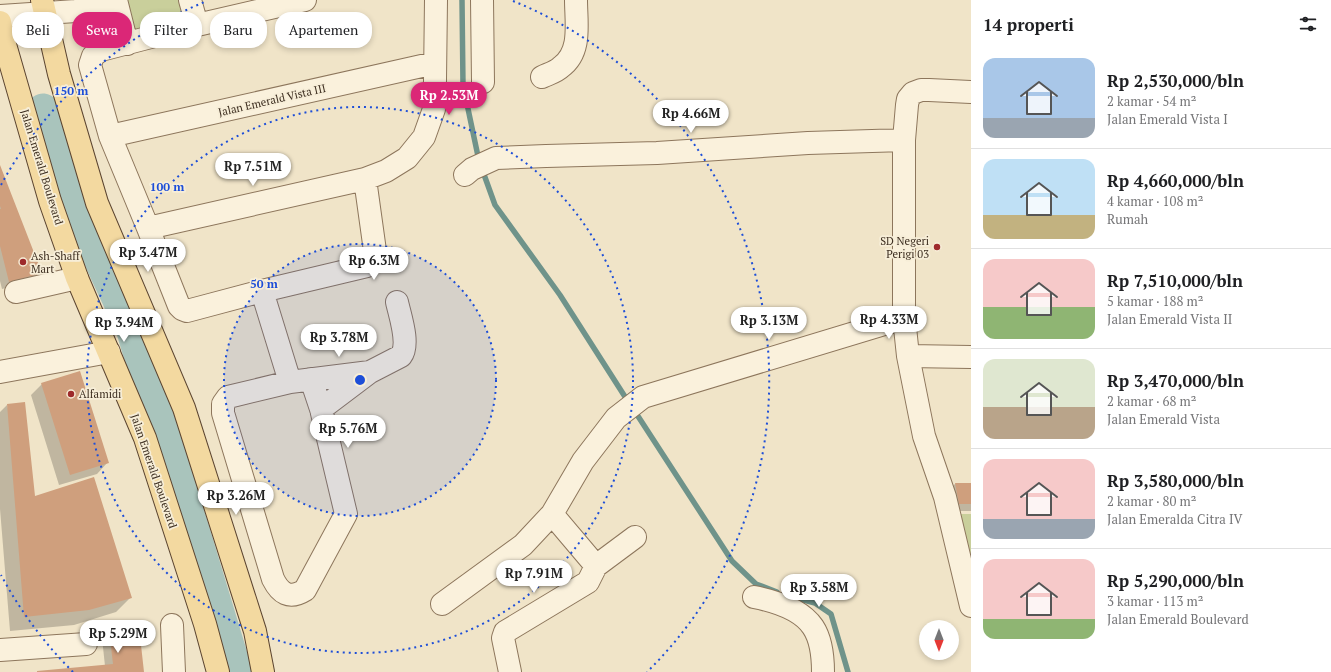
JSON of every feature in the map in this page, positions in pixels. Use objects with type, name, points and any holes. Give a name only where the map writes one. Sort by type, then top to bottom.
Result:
[{"type":"main road","points":[[44,7],[59,74],[96,203],[184,408],[255,631],[263,672]]},
{"type":"main road","name":"Jalan Emerald Boulevard","points":[[0,22],[4,42],[50,201],[77,278],[145,438],[206,624],[218,672]]},
{"type":"street","points":[[190,0],[193,12]]},
{"type":"street","points":[[202,24],[305,0]]},
{"type":"street","points":[[148,228],[365,179],[386,171],[407,158],[424,137],[434,109],[436,0]]},
{"type":"street","points":[[482,0],[483,82]]},
{"type":"street","points":[[542,77],[561,68],[572,57],[576,41],[576,0]]},
{"type":"street","points":[[0,16],[44,7],[76,11],[116,1],[119,12]]},
{"type":"street","points":[[110,48],[101,50],[93,56],[90,65],[110,136],[179,306],[182,309],[187,311],[262,291],[367,266],[372,261],[376,252],[365,179]]},
{"type":"street","name":"Jalan Emerald Vista III","points":[[110,136],[435,64]]},
{"type":"street","points":[[971,92],[921,90],[913,93],[908,99],[904,140],[904,318],[908,356],[924,436],[945,497],[971,606]]},
{"type":"street","points":[[474,169],[496,158],[657,153],[808,143],[904,140]]},
{"type":"street","points":[[16,292],[77,278]]},
{"type":"street","points":[[262,291],[290,382]]},
{"type":"street","points":[[320,409],[370,372],[401,356],[404,351],[405,340],[397,302]]},
{"type":"street","points":[[442,604],[523,545],[552,514],[583,461],[616,418],[643,398],[904,318]]},
{"type":"street","points":[[0,372],[109,352]]},
{"type":"street","points":[[908,356],[971,357]]},
{"type":"street","points":[[311,379],[346,514],[304,590],[298,594],[287,594],[278,589],[273,579],[223,413],[223,404],[228,397],[290,382],[311,379],[370,372]]},
{"type":"street","points":[[552,514],[596,566]]},
{"type":"street","points":[[510,672],[503,638],[505,632],[588,582],[596,566],[635,538]]},
{"type":"street","points":[[754,597],[788,608],[802,615],[814,627],[822,649],[823,672]]},
{"type":"street","points":[[172,625],[174,672]]},
{"type":"street","points":[[0,650],[86,644]]},
{"type":"green space","points":[[116,0],[190,0],[193,12],[140,12],[140,40],[132,43],[132,12],[119,12]]},
{"type":"green space","points":[[950,514],[971,514],[971,597]]},
{"type":"building","points":[[0,165],[42,273],[9,282],[0,246]]},
{"type":"building","points":[[80,371],[109,463],[70,475],[41,383]]},
{"type":"building","points":[[25,402],[35,496],[94,477],[132,598],[89,610],[24,617],[7,404]]},
{"type":"building","points":[[955,483],[971,483],[971,504],[959,504]]},
{"type":"building","points":[[139,627],[144,672],[37,672],[113,664],[109,630]]},
{"type":"waterway","points":[[462,0],[463,85],[479,161]]},
{"type":"waterway","points":[[43,110],[65,184],[132,328],[236,672]]},
{"type":"waterway","points":[[482,169],[495,205],[560,295],[629,403]]},
{"type":"waterway","points":[[634,410],[732,561],[756,584],[777,592]]},
{"type":"waterway","points":[[785,595],[815,603],[831,614],[848,672]]},
{"type":"place","name":"SD Negeri Perigi 03","points":[[937,247]]},
{"type":"place","name":"Ash-Shaff Mart","points":[[23,262]]},
{"type":"place","name":"Alfamidi","points":[[71,394]]}]
